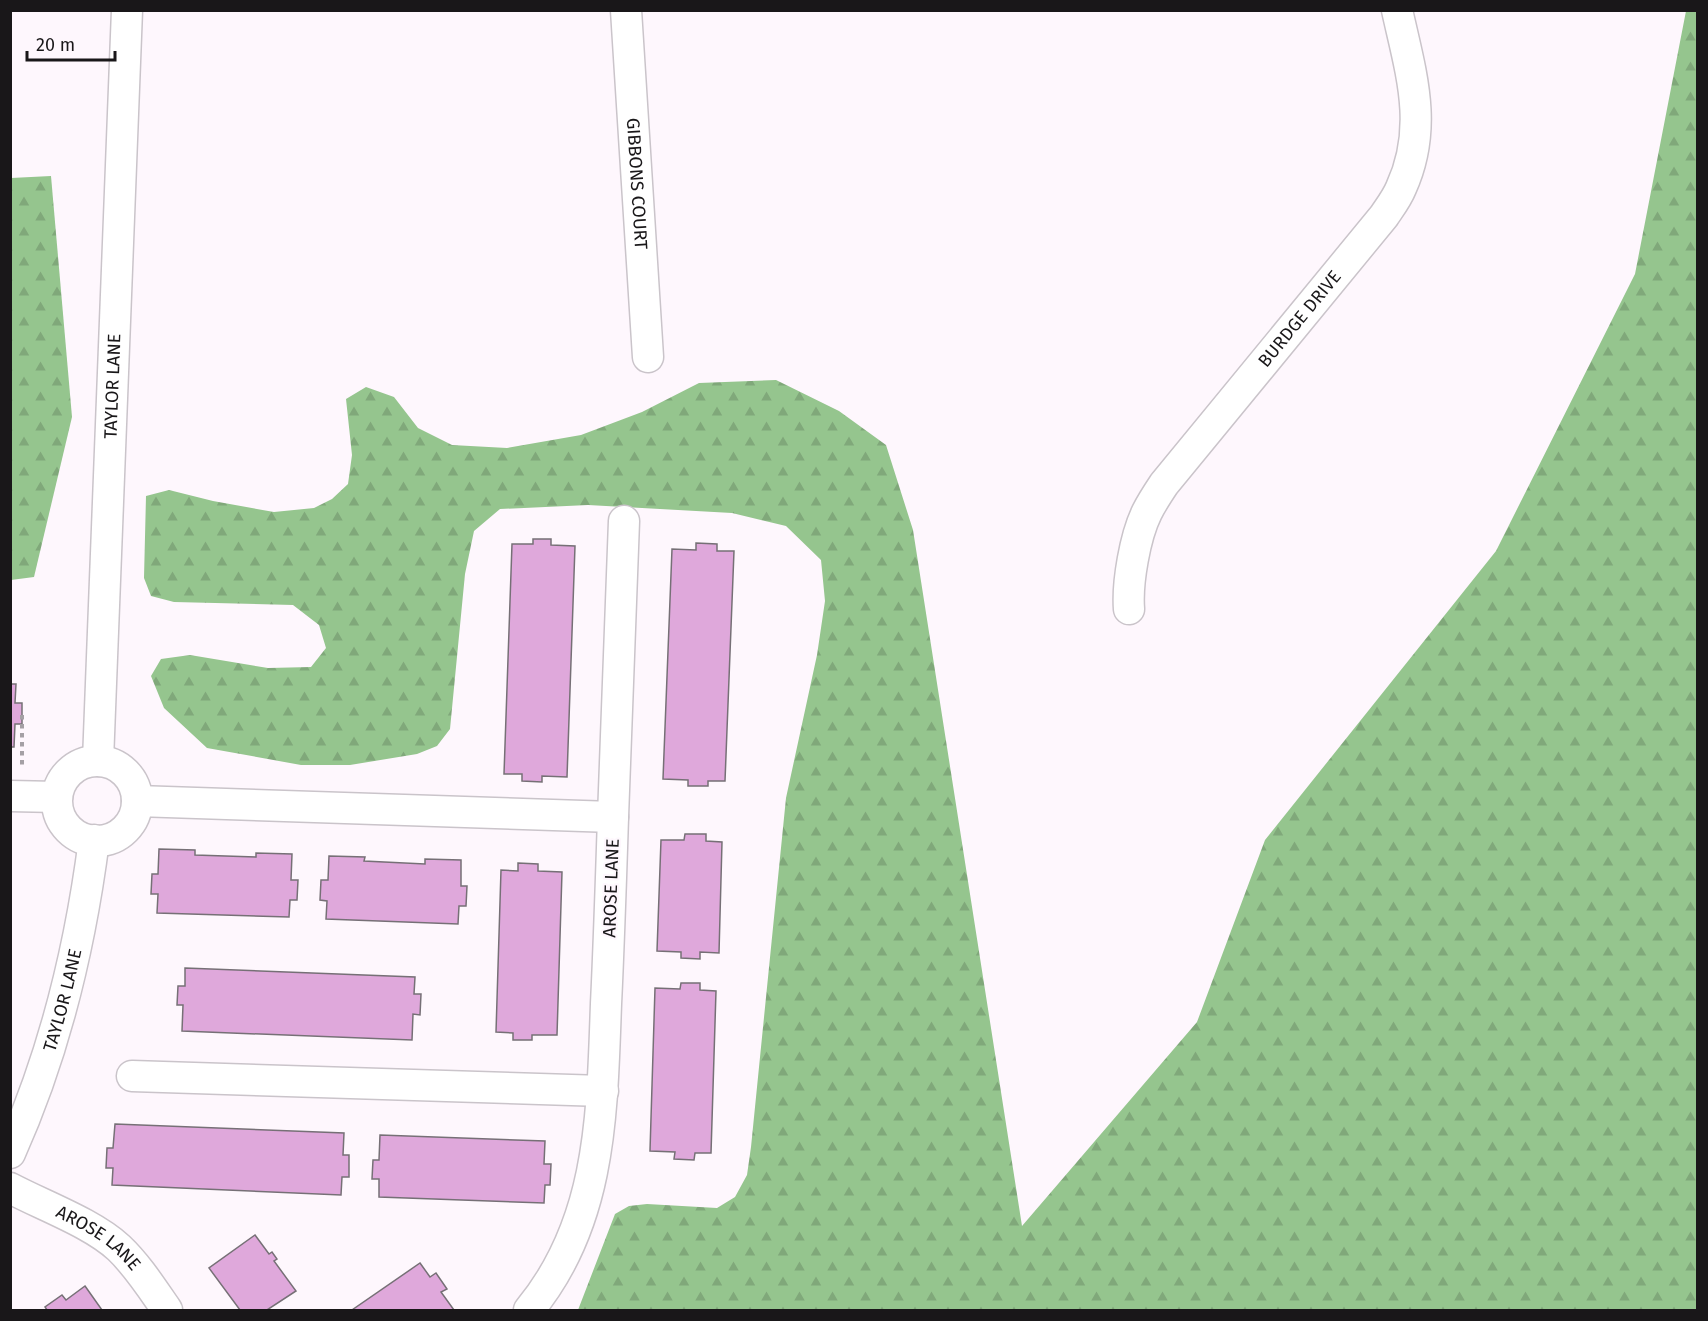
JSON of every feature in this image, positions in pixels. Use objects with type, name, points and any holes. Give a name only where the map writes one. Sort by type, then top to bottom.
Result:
[{"type":"street","name":"TAYLOR LANE","points":[[98,761],[127,10]]},
{"type":"street","name":"GIBBONS COURT","points":[[626,10],[648,357]]},
{"type":"street","name":"BURDGE DRIVE","points":[[1129,609],[1128,589],[1140,531],[1146,513],[1164,484],[1384,216],[1401,189],[1413,154],[1417,118],[1413,81],[1397,10]]},
{"type":"street","points":[[613,817],[624,521]]},
{"type":"street","points":[[98,761],[121,768],[133,783],[137,801],[135,813],[129,825],[119,834],[107,839],[94,840],[82,838],[63,822],[58,810],[57,797],[66,775],[75,767],[86,762],[98,761]]},
{"type":"street","points":[[16,785],[57,797]]},
{"type":"street","name":"AROSE LANE","points":[[137,801],[613,817],[603,1091],[594,1170],[582,1214],[558,1268],[528,1311]]},
{"type":"street","name":"TAYLOR LANE","points":[[10,1153],[31,1106],[64,1004],[77,950],[94,840]]},
{"type":"street","points":[[132,1076],[603,1091]]},
{"type":"street","name":"AROSE LANE","points":[[10,1188],[94,1230],[109,1240],[131,1261],[167,1311]]},
{"type":"path","points":[[16,785],[22,715]]},
{"type":"green space","points":[[1686,11],[1697,11],[1697,1310],[578,1310],[615,1214],[629,1206],[647,1204],[717,1208],[735,1197],[747,1175],[786,798],[817,655],[825,601],[821,560],[786,526],[732,513],[588,505],[500,509],[474,531],[465,574],[450,729],[437,746],[417,754],[350,765],[301,765],[207,748],[164,708],[151,676],[161,659],[190,655],[268,668],[311,667],[326,648],[319,625],[293,605],[174,602],[151,596],[144,578],[146,496],[169,490],[274,512],[314,508],[332,499],[348,484],[352,455],[346,399],[366,387],[394,397],[418,428],[452,445],[507,448],[581,435],[642,412],[699,383],[776,380],[839,411],[886,445],[913,530],[1022,1226],[1197,1022],[1265,840],[1496,551],[1635,274]]},
{"type":"green space","points":[[51,176],[72,417],[34,577],[11,580],[11,178]]},
{"type":"building","points":[[533,539],[551,539],[551,545],[575,546],[567,777],[542,776],[542,782],[522,781],[522,774],[504,774],[512,544],[533,544]]},
{"type":"building","points":[[696,543],[717,544],[717,551],[734,551],[725,781],[708,781],[708,786],[688,786],[688,780],[663,779],[672,549],[696,550]]},
{"type":"building","points":[[10,684],[16,684],[15,703],[22,703],[22,724],[15,724],[14,747],[10,747]]},
{"type":"building","points":[[685,834],[706,834],[706,841],[722,842],[719,953],[700,952],[700,959],[681,958],[681,952],[657,951],[661,840],[684,840]]},
{"type":"building","points":[[159,849],[195,850],[195,855],[256,857],[256,853],[292,854],[291,880],[298,880],[297,900],[290,900],[289,917],[157,913],[158,894],[151,894],[152,874],[158,874]]},
{"type":"building","points":[[329,856],[365,857],[364,861],[425,864],[425,859],[461,860],[461,886],[467,886],[466,906],[459,906],[458,924],[326,919],[327,901],[320,900],[321,880],[328,880]]},
{"type":"building","points":[[518,863],[538,864],[538,871],[562,872],[557,1035],[532,1035],[532,1040],[513,1040],[513,1033],[496,1032],[501,870],[518,871]]},
{"type":"building","points":[[185,968],[415,977],[414,994],[421,994],[420,1015],[413,1014],[412,1040],[182,1031],[183,1005],[177,1005],[178,986],[185,986]]},
{"type":"building","points":[[681,983],[700,983],[700,990],[716,991],[711,1153],[695,1153],[694,1160],[674,1159],[675,1152],[650,1151],[655,988],[680,989]]},
{"type":"building","points":[[115,1124],[344,1133],[343,1155],[349,1155],[349,1177],[342,1177],[341,1195],[112,1185],[113,1168],[106,1168],[107,1148],[113,1148]]},
{"type":"building","points":[[380,1135],[545,1141],[544,1164],[551,1164],[550,1185],[545,1185],[544,1203],[379,1197],[379,1179],[372,1179],[373,1160],[379,1160]]},
{"type":"building","points":[[255,1235],[269,1254],[272,1252],[277,1259],[274,1261],[296,1291],[267,1310],[240,1310],[209,1268]]},
{"type":"building","points":[[420,1263],[430,1277],[436,1273],[447,1289],[441,1292],[454,1310],[352,1310]]},
{"type":"building","points":[[85,1286],[102,1310],[47,1310],[45,1307],[62,1295],[66,1300]]}]
